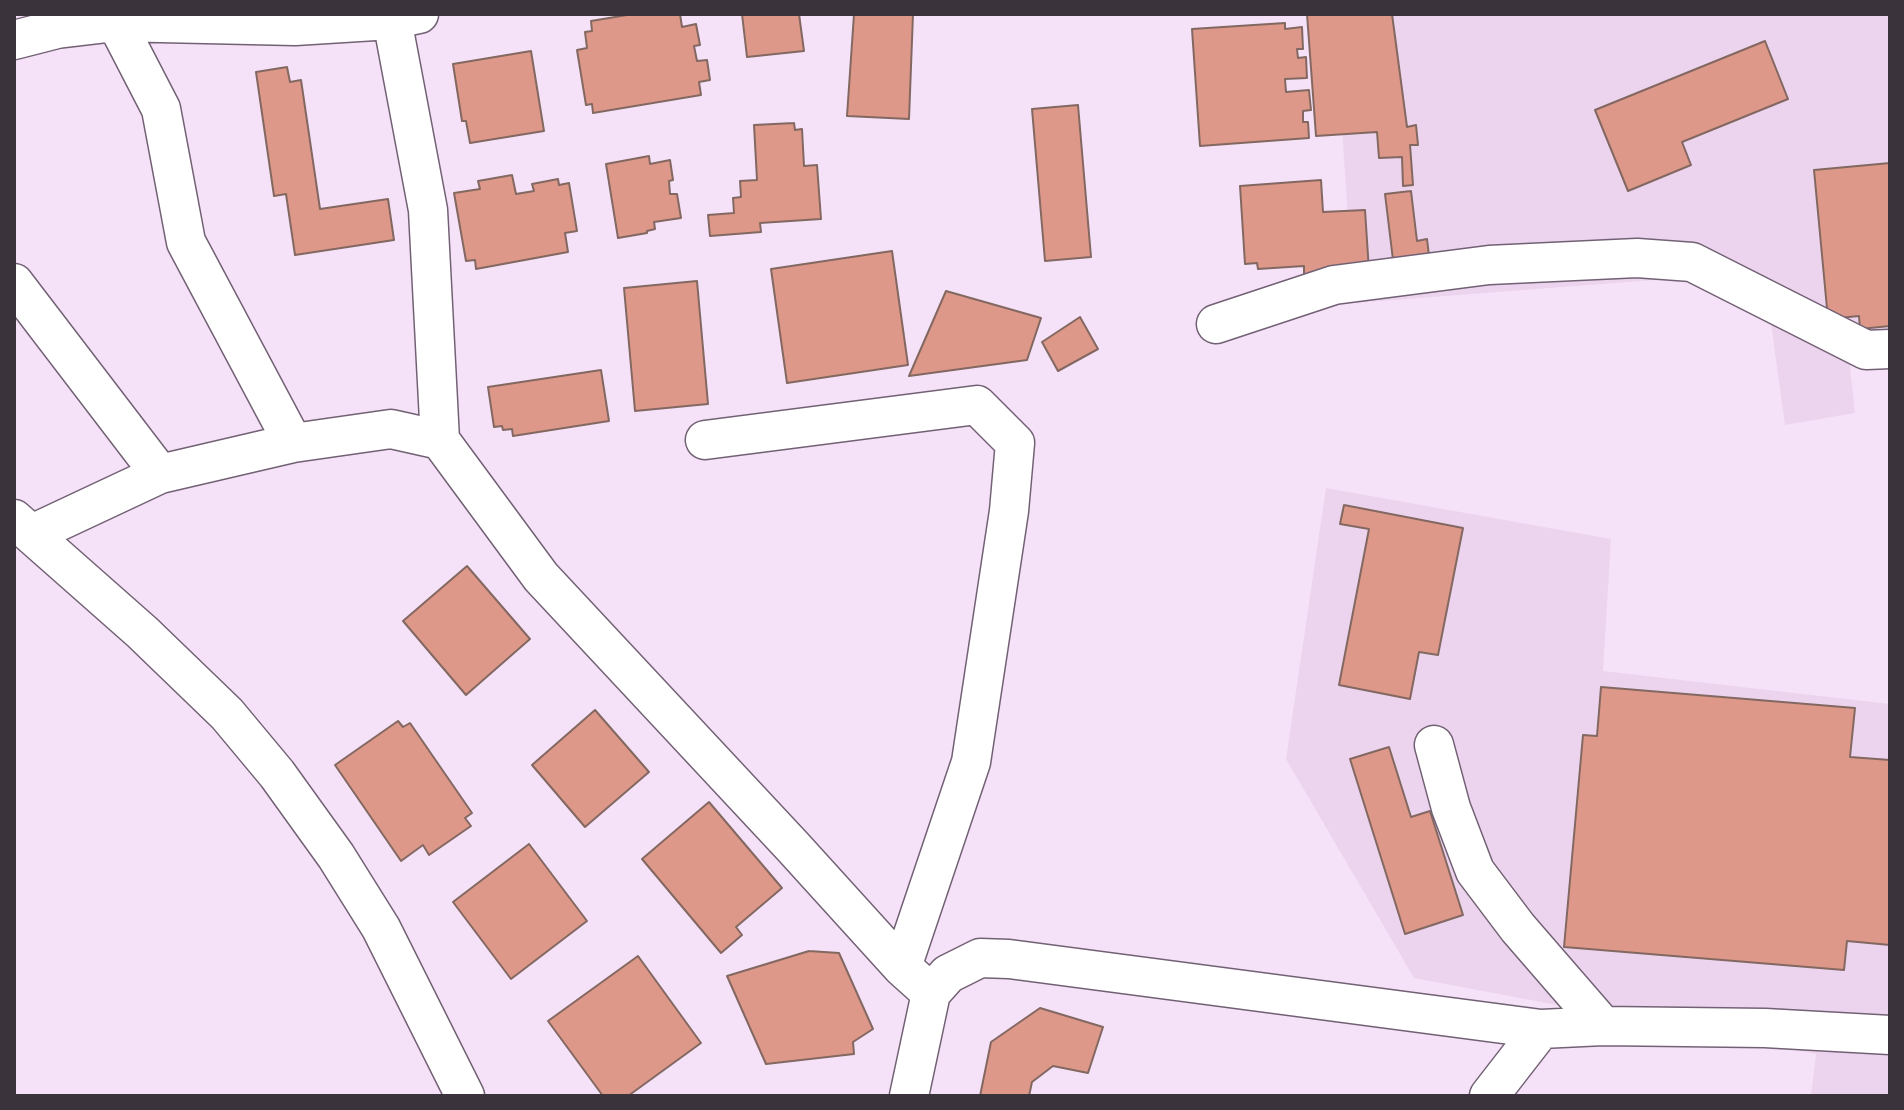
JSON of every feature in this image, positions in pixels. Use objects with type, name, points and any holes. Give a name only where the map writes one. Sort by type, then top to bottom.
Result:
[{"type":"street","points":[[14,40],[57,29],[116,22],[295,26],[400,16],[428,210],[440,440],[541,577],[902,967],[931,993]]},
{"type":"street","points":[[116,22],[161,109],[186,242],[293,443]]},
{"type":"street","points":[[1216,324],[1334,285],[1489,265],[1637,258],[1692,262],[1866,350],[1890,349]]},
{"type":"street","points":[[14,283],[160,474]]},
{"type":"street","points":[[705,440],[977,405],[1015,443],[1009,511],[971,762],[902,967]]},
{"type":"street","points":[[440,440],[391,429],[293,443],[160,474],[23,526],[142,632],[227,714],[277,774],[336,856],[381,928],[465,1096]]},
{"type":"street","points":[[1434,745],[1451,808],[1475,871],[1518,928],[1603,1026]]},
{"type":"street","points":[[909,1096],[931,993],[948,974],[980,958],[1009,959],[1541,1029],[1603,1026],[1765,1028],[1890,1035]]},
{"type":"street","points":[[1489,1096],[1541,1029]]},
{"type":"shaded area","points":[[1334,14],[1890,14],[1890,369],[1850,366],[1855,413],[1785,425],[1770,316],[1707,276],[1354,303]]},
{"type":"shaded area","points":[[1326,488],[1611,539],[1603,671],[1890,704],[1890,1096],[1811,1096],[1816,1054],[1414,978],[1286,759]]},
{"type":"building","points":[[633,14],[680,14],[682,27],[696,24],[700,45],[694,46],[697,61],[707,60],[710,80],[699,82],[701,95],[593,113],[592,104],[586,105],[577,50],[587,48],[585,32],[592,31],[591,21]]},
{"type":"building","points":[[742,14],[799,14],[804,51],[747,57]]},
{"type":"building","points":[[854,14],[913,14],[909,119],[847,116]]},
{"type":"building","points":[[1307,14],[1392,14],[1407,127],[1416,125],[1418,145],[1410,145],[1413,185],[1403,186],[1402,157],[1379,158],[1377,132],[1316,136]]},
{"type":"building","points":[[1285,23],[1285,29],[1302,27],[1303,49],[1297,49],[1298,58],[1306,57],[1307,78],[1285,79],[1286,92],[1309,90],[1311,110],[1303,111],[1303,122],[1308,122],[1309,138],[1200,146],[1192,29]]},
{"type":"building","points":[[1765,41],[1788,99],[1682,142],[1691,165],[1628,191],[1595,110]]},
{"type":"building","points":[[531,51],[544,131],[470,143],[466,121],[462,121],[453,64]]},
{"type":"building","points":[[287,67],[290,82],[301,80],[320,209],[388,199],[394,240],[295,255],[286,194],[274,196],[256,72]]},
{"type":"building","points":[[1078,105],[1091,257],[1045,261],[1032,109]]},
{"type":"building","points":[[794,123],[795,130],[802,129],[804,166],[817,165],[821,219],[760,223],[761,232],[710,236],[708,215],[734,213],[733,198],[741,197],[740,181],[757,180],[754,125]]},
{"type":"building","points":[[649,156],[650,164],[670,160],[673,180],[669,181],[670,194],[677,194],[681,218],[654,222],[655,229],[647,233],[618,238],[606,164]]},
{"type":"building","points":[[1890,163],[1890,326],[1860,329],[1859,316],[1828,319],[1814,170]]},
{"type":"building","points":[[512,175],[516,194],[534,191],[532,184],[558,179],[559,185],[569,183],[577,231],[565,233],[568,252],[476,269],[475,260],[466,261],[454,193],[480,189],[478,181]]},
{"type":"building","points":[[1321,180],[1323,212],[1365,210],[1369,271],[1304,275],[1304,266],[1258,269],[1257,263],[1245,264],[1240,186]]},
{"type":"building","points":[[1411,191],[1417,241],[1427,239],[1430,264],[1393,260],[1385,194]]},
{"type":"building","points":[[892,251],[908,365],[787,383],[771,269]]},
{"type":"building","points":[[697,281],[708,404],[635,411],[624,288]]},
{"type":"building","points":[[946,291],[1041,318],[1027,360],[909,376]]},
{"type":"building","points":[[1080,317],[1098,349],[1058,371],[1042,342]]},
{"type":"building","points":[[601,370],[609,421],[513,436],[512,429],[494,427],[488,387]]},
{"type":"building","points":[[1344,505],[1463,528],[1438,655],[1419,652],[1410,699],[1339,685],[1369,529],[1340,524]]},
{"type":"building","points":[[467,566],[530,639],[466,695],[403,621]]},
{"type":"building","points":[[1601,687],[1855,708],[1850,757],[1890,760],[1890,945],[1847,941],[1844,970],[1564,947],[1583,735],[1597,736]]},
{"type":"building","points":[[595,710],[649,772],[585,827],[532,765]]},
{"type":"building","points":[[398,721],[403,727],[410,723],[472,813],[465,818],[471,826],[429,855],[423,845],[401,861],[335,765]]},
{"type":"building","points":[[1389,747],[1411,817],[1430,811],[1463,915],[1405,934],[1350,759]]},
{"type":"building","points":[[709,802],[782,888],[736,927],[742,935],[721,953],[642,859]]},
{"type":"building","points":[[529,844],[587,921],[511,979],[453,902]]},
{"type":"building","points":[[809,951],[839,953],[873,1029],[853,1042],[854,1054],[766,1064],[727,976]]},
{"type":"building","points":[[638,956],[701,1043],[628,1096],[603,1096],[548,1021]]},
{"type":"building","points":[[1040,1008],[1103,1027],[1088,1073],[1053,1066],[1032,1082],[1029,1096],[980,1096],[991,1042]]}]
